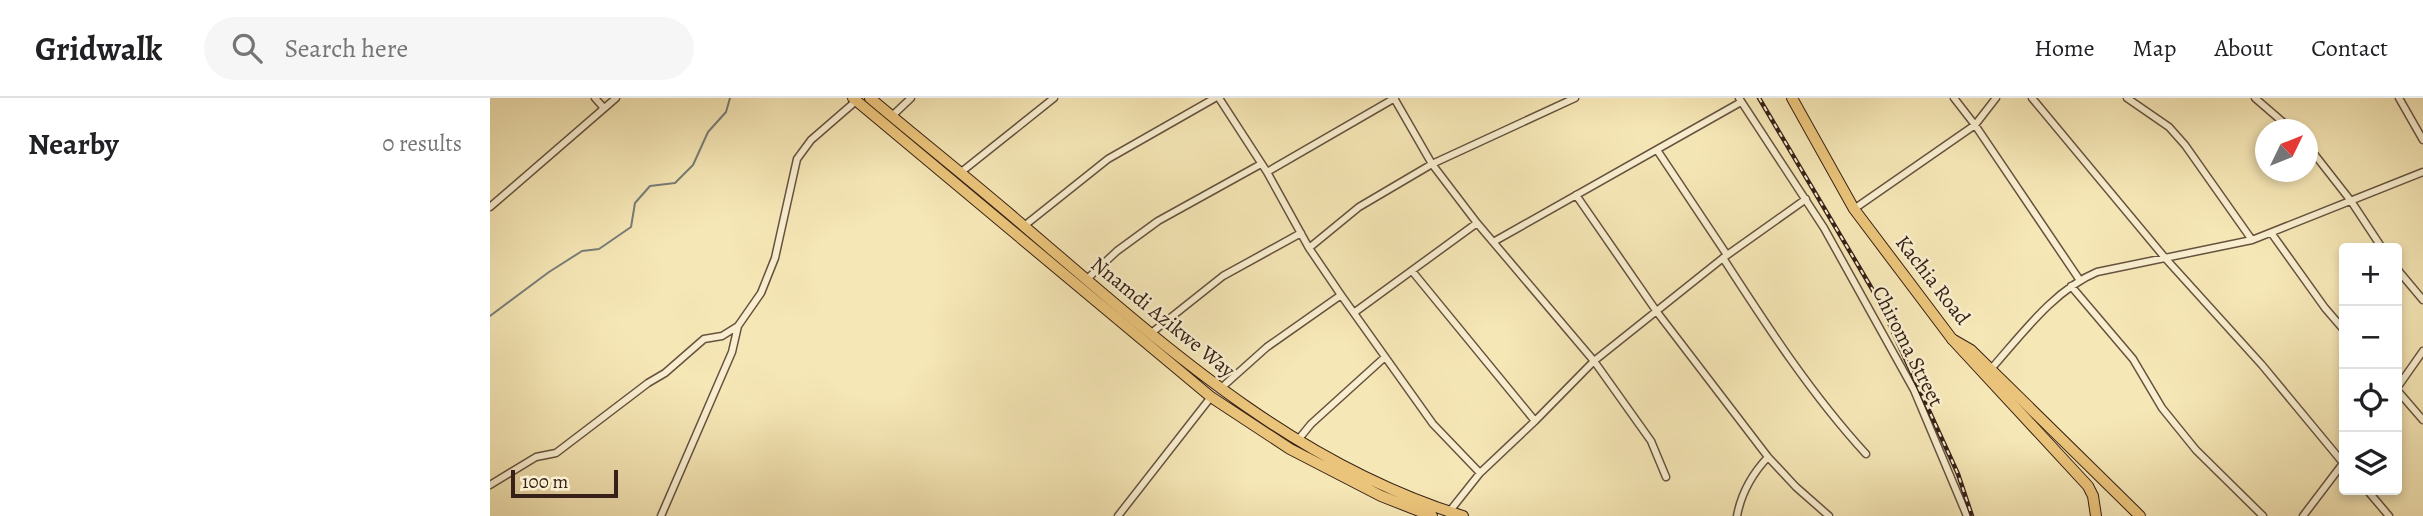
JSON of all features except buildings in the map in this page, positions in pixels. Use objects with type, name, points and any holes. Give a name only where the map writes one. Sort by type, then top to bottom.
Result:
[{"type":"main road","name":"Nnamdi Azikwe Way","points":[[870,98],[1150,334],[1252,413],[1358,473],[1463,516]]},
{"type":"main road","name":"Kachia Road","points":[[1792,98],[1854,209],[1952,340],[1971,349],[2140,516]]},
{"type":"main road","name":"Nnamdi Azikwe Way","points":[[854,99],[1211,397],[1290,449],[1381,496],[1432,516]]},
{"type":"main road","points":[[1952,340],[2088,486],[2093,496],[2096,516]]},
{"type":"street","points":[[595,98],[603,107]]},
{"type":"street","points":[[490,207],[616,98]]},
{"type":"street","points":[[892,116],[911,98]]},
{"type":"street","points":[[960,173],[1054,98]]},
{"type":"street","points":[[1024,226],[1108,159],[1217,98],[1267,172],[1309,248],[1341,295],[1433,424],[1480,472]]},
{"type":"street","points":[[1267,172],[1394,98],[1432,164],[1477,223],[1594,361],[1651,441],[1666,477]]},
{"type":"street","points":[[1309,248],[1359,207],[1432,164],[1575,98]]},
{"type":"street","points":[[1954,98],[2079,279]]},
{"type":"street","points":[[1854,209],[1975,125],[1996,98]]},
{"type":"street","points":[[2032,98],[2166,259],[2262,365],[2339,456]]},
{"type":"street","points":[[2127,98],[2169,127],[2185,145],[2252,240]]},
{"type":"street","points":[[2255,98],[2279,119]]},
{"type":"street","points":[[2399,98],[2423,139]]},
{"type":"street","points":[[661,516],[732,352],[738,326],[761,293],[775,258],[797,159],[811,140],[854,99]]},
{"type":"street","points":[[1494,241],[1657,150],[1740,100]]},
{"type":"street","name":"Chiroma Street","points":[[1740,100],[1806,198],[1914,390],[1968,516]]},
{"type":"street","points":[[1657,150],[1779,344],[1840,426],[1866,454]]},
{"type":"street","points":[[2318,159],[2379,243]]},
{"type":"street","points":[[1086,280],[1117,251],[1158,221],[1261,164]]},
{"type":"street","points":[[1991,369],[2029,326],[2079,279],[2097,272],[2272,234],[2423,172]]},
{"type":"street","points":[[1576,195],[1657,312],[1768,457],[1829,516]]},
{"type":"street","points":[[1450,512],[1480,472],[1594,361],[1725,256],[1806,198]]},
{"type":"street","points":[[1355,312],[1477,223]]},
{"type":"street","points":[[1150,334],[1223,276],[1301,233]]},
{"type":"street","points":[[2272,234],[2339,324]]},
{"type":"street","points":[[1412,271],[1535,421]]},
{"type":"street","points":[[2402,274],[2423,300]]},
{"type":"street","points":[[2071,286],[2133,359],[2162,408],[2196,450],[2263,516]]},
{"type":"street","points":[[1220,389],[1267,347],[1341,295]]},
{"type":"street","points":[[490,485],[536,457],[556,453],[665,373],[704,339],[722,336],[738,326]]},
{"type":"street","points":[[2402,382],[2423,351]]},
{"type":"street","points":[[1298,439],[1385,357]]},
{"type":"street","points":[[2402,395],[2423,420]]},
{"type":"street","points":[[1118,516],[1211,397]]},
{"type":"street","points":[[1737,516],[1746,489],[1768,457]]},
{"type":"street","points":[[2303,516],[2339,469]]},
{"type":"street","points":[[2371,495],[2389,516]]},
{"type":"waterway","points":[[490,316],[582,251],[599,249],[631,227],[635,203],[650,186],[675,183],[693,165],[708,132],[726,112],[730,98]]},
{"type":"railway","points":[[1759,98],[1878,299],[1958,474],[1972,516]]}]
